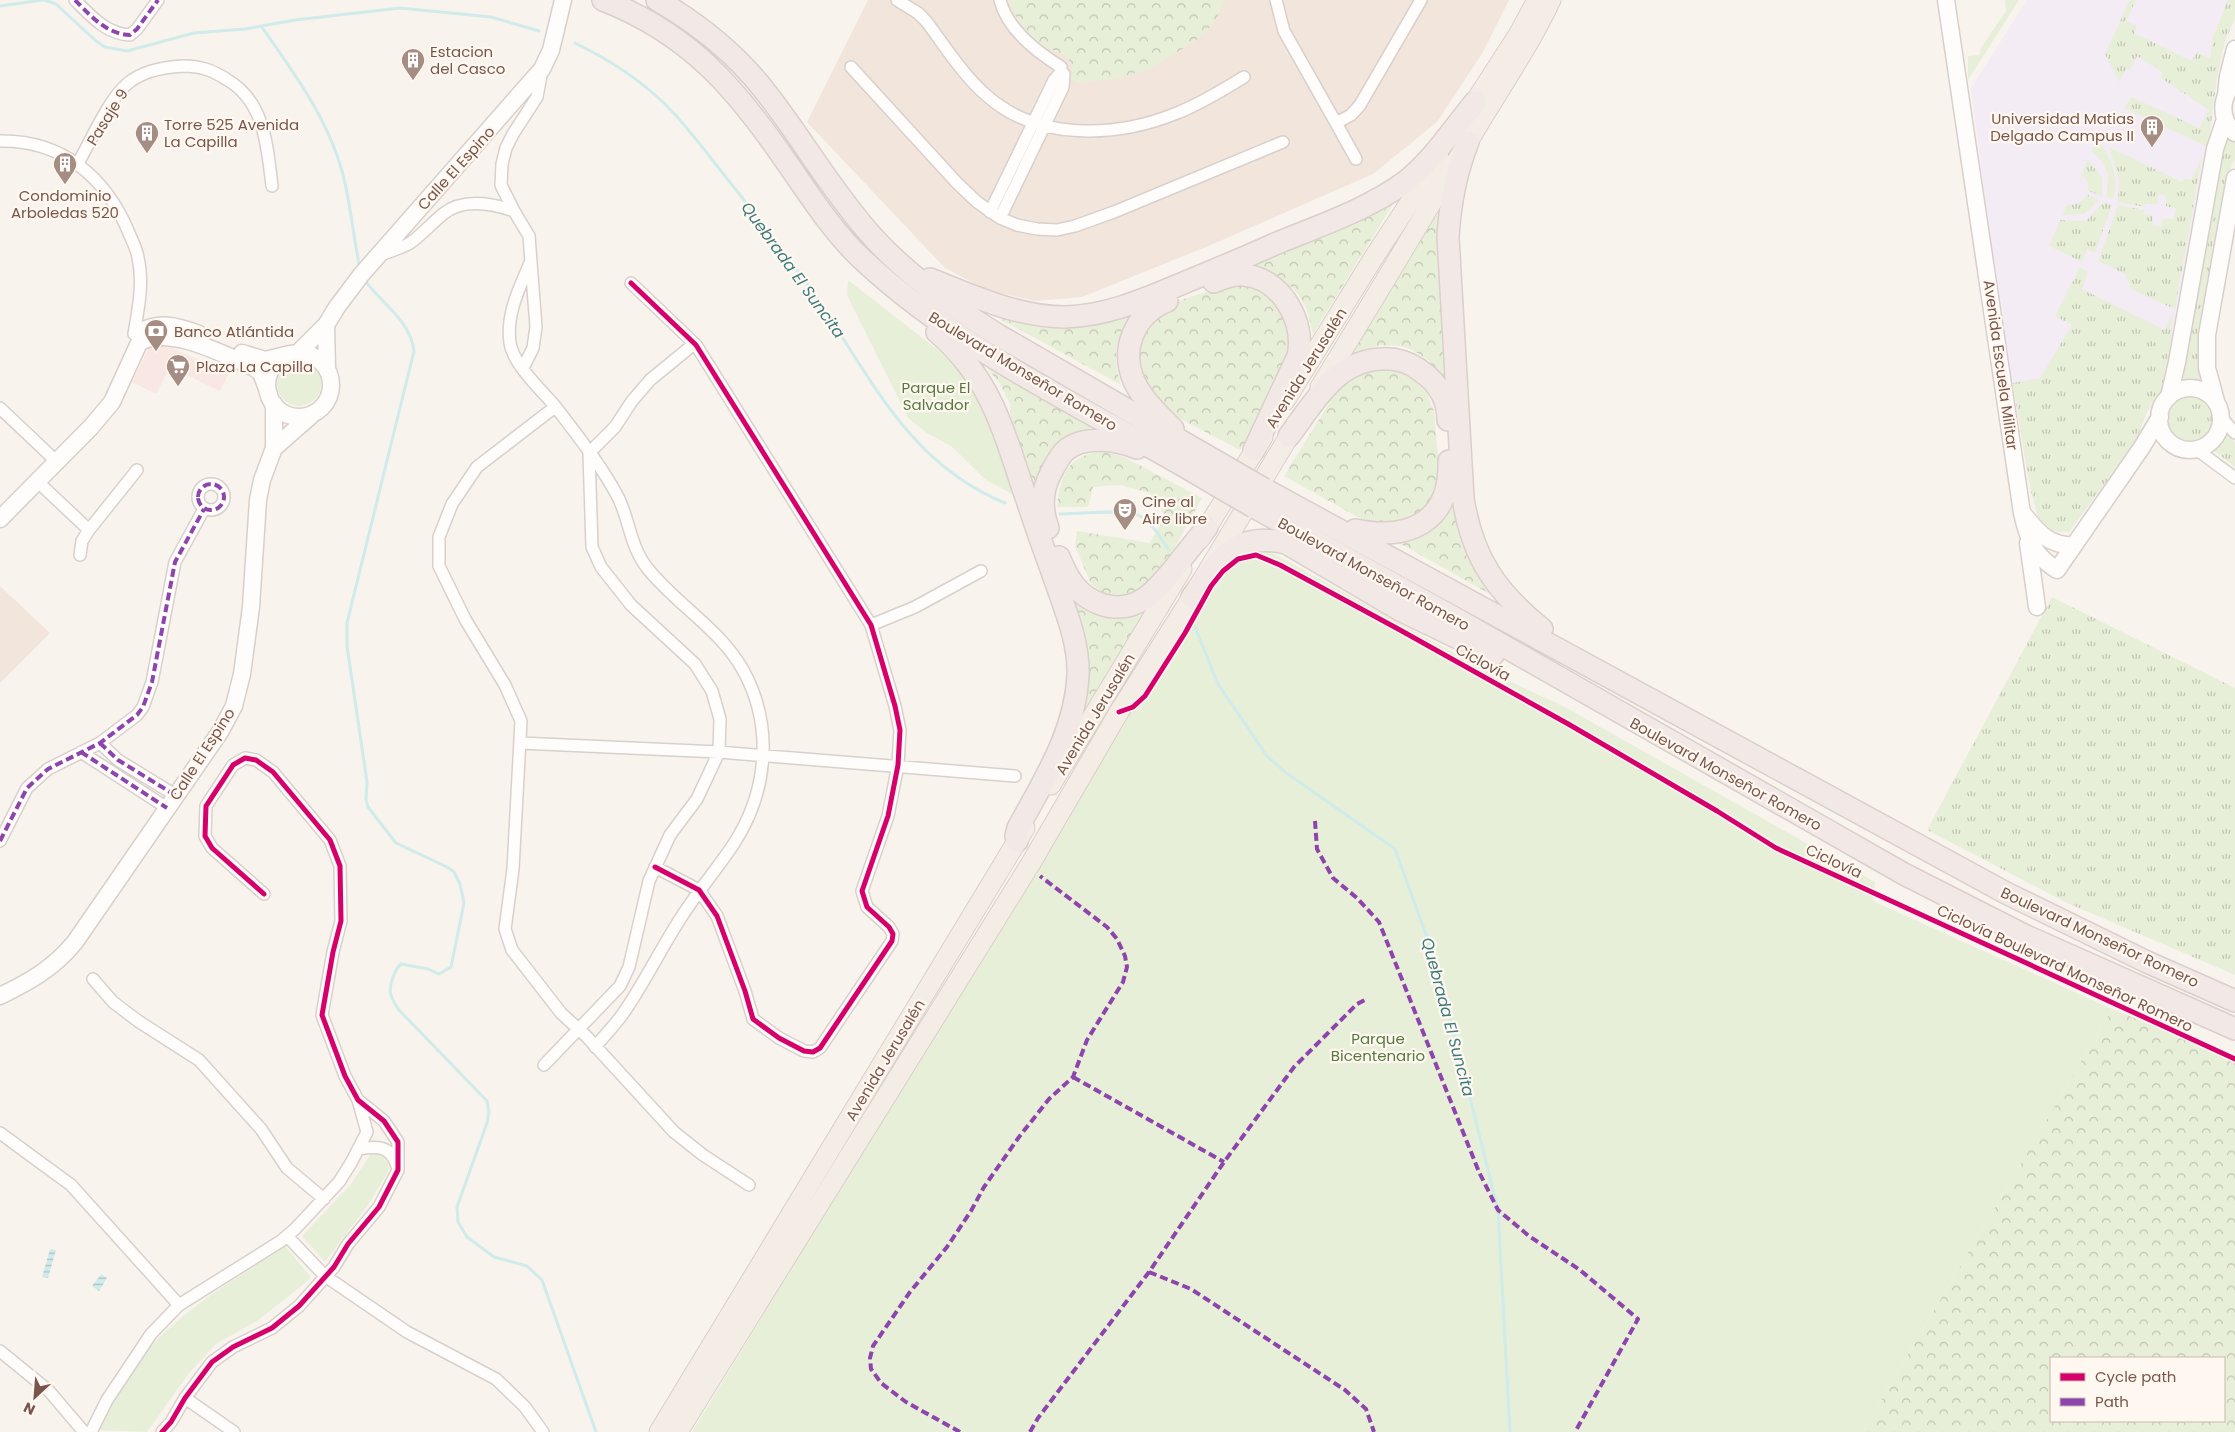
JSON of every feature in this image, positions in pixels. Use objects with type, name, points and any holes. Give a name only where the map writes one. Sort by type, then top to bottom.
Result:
[{"type":"highway","name":"Boulevard Monseñor Romero","points":[[603,0],[630,11],[673,36],[710,67],[750,111],[805,189],[862,260],[915,305],[969,342],[1183,454],[1221,476],[1254,507],[1453,617],[1904,874],[2041,944],[2235,1029]]},
{"type":"highway","name":"Boulevard Monseñor Romero","points":[[657,0],[692,22],[750,73],[763,88],[865,228],[907,269],[965,314],[1183,454]]},
{"type":"highway","points":[[907,269],[985,301],[1038,315],[1080,316],[1114,310],[1226,265],[1356,210],[1386,195],[1419,169],[1475,102]]},
{"type":"highway","points":[[1468,142],[1455,182],[1449,214],[1448,237],[1458,441],[1463,498],[1468,528],[1477,554],[1508,599],[1548,634],[1610,676]]},
{"type":"highway","points":[[862,260],[876,283],[949,342],[990,400],[1063,602],[1076,649],[1078,674],[1075,703],[1066,734],[1049,771],[1018,828],[1017,841]]},
{"type":"highway","points":[[1183,454],[1134,380],[1129,358],[1130,344],[1134,331],[1148,311],[1158,304],[1224,278],[1246,275],[1266,283],[1281,295],[1297,319],[1301,344],[1293,370],[1254,450]]},
{"type":"highway","points":[[1289,436],[1328,384],[1340,373],[1361,362],[1375,359],[1399,360],[1420,370],[1439,388],[1448,414],[1450,471],[1446,493],[1437,508],[1419,527],[1402,533],[1371,534],[1337,527]]},
{"type":"highway","points":[[1183,454],[1108,440],[1078,444],[1067,449],[1058,459],[1044,491],[1042,503],[1045,518],[1067,578],[1079,592],[1095,602],[1113,606],[1136,604],[1155,592],[1207,527]]},
{"type":"highway","name":"Boulevard Monseñor Romero","points":[[1221,476],[1264,489],[1337,527],[1893,833],[2078,929],[2235,1000]]},
{"type":"highway","points":[[1192,597],[1219,561],[1235,547],[1244,543],[1265,539],[1286,543],[1400,610],[1488,653],[1594,699]]},
{"type":"main road","name":"Avenida Jerusalén","points":[[659,1432],[1254,450],[1374,257],[1518,35],[1537,0]]},
{"type":"main road","name":"Avenida Jerusalén","points":[[678,1432],[1031,862],[1119,712],[1382,288],[1468,142],[1527,48],[1551,0]]},
{"type":"main road","points":[[1527,48],[1558,0]]},
{"type":"street","points":[[75,0],[107,29],[120,35],[130,35],[137,29],[158,0]]},
{"type":"street","name":"Calle El Espino","points":[[294,353],[326,325],[348,290],[542,69],[551,50],[563,0]]},
{"type":"street","points":[[897,0],[926,20],[970,80],[987,96],[1013,114],[1044,128],[1076,132],[1134,127],[1177,113],[1244,77]]},
{"type":"street","points":[[1000,0],[1006,16],[1020,34],[1062,72],[1064,84],[1000,218]]},
{"type":"street","points":[[1276,0],[1284,31],[1356,159]]},
{"type":"street","points":[[1336,123],[1351,115],[1360,105],[1421,0]]},
{"type":"street","name":"Avenida Escuela Militar","points":[[1946,0],[2022,513],[2028,538],[2041,558],[2057,570],[2142,447],[2160,417]]},
{"type":"street","points":[[2235,49],[2228,76],[2230,89],[2223,106],[2225,119],[2235,133]]},
{"type":"street","name":"Pasaje 9","points":[[78,165],[118,93],[128,83],[150,70],[199,66],[217,73],[234,83],[248,95],[261,120],[272,186]]},
{"type":"street","points":[[851,66],[957,183],[990,212],[1017,225],[1037,229],[1057,230],[1075,226],[1114,212],[1282,142]]},
{"type":"street","points":[[522,368],[533,348],[536,327],[529,236],[514,211],[502,185],[502,164],[506,148],[513,134],[537,97],[542,69]]},
{"type":"street","points":[[990,212],[1054,80],[1062,72]]},
{"type":"street","points":[[2169,397],[2215,149],[2225,119]]},
{"type":"street","points":[[0,141],[32,143],[59,152],[97,180],[113,201],[138,257],[140,276],[139,298],[134,334],[100,414]]},
{"type":"street","points":[[2235,178],[2207,335],[2207,368],[2219,409],[2221,426],[2215,438],[2209,444],[2196,449],[2180,448],[2169,441],[2162,431],[2160,417],[2163,404],[2169,397],[2180,390],[2193,388],[2206,392],[2219,409],[2235,433]]},
{"type":"street","points":[[379,255],[410,243],[445,212],[461,206],[480,202],[498,205],[514,211]]},
{"type":"street","points":[[530,263],[511,309],[509,326],[510,345],[522,368],[555,407],[619,498],[632,541],[648,568],[726,645],[742,669],[755,696],[762,727],[764,755],[762,778],[754,803],[734,844],[699,890],[621,1015],[595,1047]]},
{"type":"street","points":[[631,284],[694,344],[871,625],[895,706],[900,730],[898,765],[888,816],[862,892],[867,907],[889,927],[892,934],[892,942],[820,1048],[813,1052],[804,1051],[779,1038],[753,1019],[745,991],[717,916],[699,890],[655,867]]},
{"type":"street","points":[[139,298],[144,317],[154,331],[183,339],[253,367],[261,373],[271,399],[281,411],[293,416],[303,417],[315,413],[324,405],[330,393],[331,382],[327,368],[326,325]]},
{"type":"street","points":[[134,334],[154,331],[171,325],[256,359],[275,359],[294,353],[315,357],[327,368]]},
{"type":"street","points":[[0,519],[91,427],[117,395],[139,343],[154,331]]},
{"type":"street","points":[[544,1065],[620,986],[629,967],[649,881],[670,835],[697,799],[719,752],[720,719],[712,691],[708,684],[695,664],[630,605],[601,567],[592,547],[589,453],[615,427],[632,401],[650,380],[694,344]]},
{"type":"street","points":[[271,399],[267,382],[270,371],[280,360],[294,353]]},
{"type":"street","name":"Calle El Espino","points":[[0,996],[30,982],[53,966],[67,952],[220,732],[234,706],[242,674],[251,607],[258,500],[262,480],[274,448],[271,399]]},
{"type":"street","points":[[555,407],[477,467],[452,504],[439,537],[439,566],[465,619],[491,660],[509,694],[521,721],[513,870],[505,929],[512,950],[527,972],[561,1013],[674,1132],[703,1156],[749,1185]]},
{"type":"street","points":[[0,408],[56,461]]},
{"type":"street","name":"Calle El Espino","points":[[274,448],[315,413]]},
{"type":"street","points":[[2142,447],[2169,441]]},
{"type":"street","points":[[2196,449],[2235,478]]},
{"type":"street","points":[[80,555],[82,541],[89,530],[137,470]]},
{"type":"street","points":[[37,481],[89,530]]},
{"type":"street","points":[[0,841],[27,788],[34,781],[48,769],[100,743],[137,715],[146,702],[175,562],[204,509]]},
{"type":"street","points":[[2022,513],[2049,540],[2057,544],[2073,546]]},
{"type":"street","points":[[2028,538],[2036,607]]},
{"type":"street","points":[[871,625],[915,608],[981,571]]},
{"type":"street","points":[[100,743],[118,760],[134,770],[171,801]]},
{"type":"street","points":[[520,743],[719,752],[898,765],[1015,776]]},
{"type":"street","points":[[81,752],[127,780],[171,801]]},
{"type":"street","points":[[91,1432],[108,1400],[151,1334],[179,1305],[287,1236],[324,1199],[343,1175],[367,1132],[358,1100],[346,1076],[322,1015],[333,952],[341,921],[340,866],[330,840],[273,772],[256,760],[245,758],[234,765],[206,806],[205,836],[212,848],[264,894]]},
{"type":"street","points":[[127,780],[134,770]]},
{"type":"street","points":[[92,978],[113,1002],[138,1021],[199,1060],[261,1129],[287,1168],[324,1199]]},
{"type":"street","points":[[162,1432],[171,1422],[185,1398],[212,1362],[233,1347],[272,1328],[287,1317],[325,1276],[379,1207],[398,1170],[398,1142],[384,1121],[358,1100]]},
{"type":"street","points":[[0,1133],[71,1185],[179,1305]]},
{"type":"street","points":[[358,1149],[377,1146],[384,1148],[393,1155],[398,1170]]},
{"type":"street","points":[[287,1236],[325,1276],[407,1332],[496,1379],[525,1407],[543,1432]]},
{"type":"street","points":[[0,1352],[49,1391],[84,1432]]},
{"type":"street","points":[[185,1398],[234,1432]]},
{"type":"shaded area","points":[[868,0],[1509,0],[1483,52],[1437,122],[1373,174],[1206,247],[1082,297],[1036,301],[987,290],[945,268],[807,122]]},
{"type":"shaded area","points":[[2027,0],[2235,0],[2235,19],[2225,41],[2217,78],[2203,196],[2167,387],[2147,412],[2135,443],[2069,532],[2054,532],[2031,493],[1995,275],[1971,88]]},
{"type":"shaded area","points":[[158,342],[229,373],[220,391],[170,367],[156,394],[132,382],[149,348]]},
{"type":"shaded area","points":[[0,586],[50,633],[0,683]]},
{"type":"green space","points":[[1009,0],[1225,1],[1215,21],[1201,37],[1152,68],[1119,78],[1076,83],[1072,79],[1072,69],[1069,60],[1062,54],[1042,44],[1030,33],[1019,21]]},
{"type":"green space","points":[[2005,0],[2019,0],[1968,80],[1968,56],[1979,55],[1981,48],[2006,11]]},
{"type":"green space","name":"Universidad Matias Delgado Campus II","points":[[2130,0],[2136,0],[2126,21],[2137,26],[2134,33],[2192,61],[2197,52],[2210,58],[2213,37],[2228,0],[2235,0],[2235,19],[2225,41],[2217,77],[2208,147],[2124,108],[2132,97],[2199,128],[2209,110],[2161,78],[2162,72],[2137,56],[2130,70],[2126,69],[2119,82],[2105,54]]},
{"type":"green space","points":[[2227,133],[2235,136],[2235,160],[2232,164],[2199,329],[2200,381],[2177,382],[2211,202]]},
{"type":"green space","points":[[2098,140],[2107,153],[2113,168],[2115,191],[2113,199],[2106,197],[2108,177],[2105,167],[2092,152]]},
{"type":"green space","name":"Universidad Matias Delgado Campus II","points":[[2109,147],[2182,182],[2185,178],[2191,180],[2202,157],[2175,309],[2132,290],[2125,274],[2098,261],[2118,205],[2144,210],[2144,214],[2153,215],[2152,225],[2161,227],[2163,218],[2173,219],[2176,209],[2166,206],[2166,196],[2159,194],[2157,204],[2145,204],[2145,207],[2118,202],[2119,180]]},
{"type":"green space","points":[[2088,160],[2102,177],[2102,196],[2088,191],[2088,182],[2081,175]]},
{"type":"green space","points":[[1400,193],[1313,334],[1306,307],[1291,287],[1274,277],[1235,267]]},
{"type":"green space","points":[[2088,195],[2099,200],[2085,214],[2062,215],[2067,205],[2079,203]]},
{"type":"green space","points":[[1444,197],[1448,383],[1426,359],[1405,347],[1393,345],[1380,346],[1349,355],[1381,306]]},
{"type":"green space","points":[[2103,202],[2112,205],[2095,253],[2087,250],[2082,262],[2049,246],[2060,220],[2086,221]]},
{"type":"green space","points":[[2080,267],[2088,272],[2082,289],[2165,330],[2173,312],[2167,387],[2147,412],[2135,443],[2069,532],[2061,532],[2044,525],[2037,514],[2029,479],[2013,383],[2040,378],[2072,325],[2055,316]]},
{"type":"green space","name":"Parque El Salvador","points":[[848,280],[938,350],[972,384],[992,428],[1014,495],[986,480],[951,446],[927,433],[908,418],[847,295]]},
{"type":"green space","points":[[1234,283],[1259,292],[1272,301],[1282,313],[1293,336],[1292,348],[1282,378],[1240,450],[1173,415],[1140,380],[1137,336],[1165,305]]},
{"type":"green space","points":[[1137,309],[1121,336],[1116,354],[1121,385],[998,318],[1055,326]]},
{"type":"green space","points":[[303,362],[315,368],[320,375],[320,393],[315,400],[308,405],[295,406],[287,403],[280,396],[277,380],[280,372],[287,365]]},
{"type":"green space","points":[[982,362],[1102,431],[1041,473],[1031,496],[1012,440],[1010,404],[1000,384]]},
{"type":"green space","points":[[1387,368],[1402,372],[1414,380],[1427,393],[1434,411],[1440,478],[1435,499],[1413,520],[1370,524],[1284,476],[1341,384],[1354,375]]},
{"type":"green space","points":[[2190,394],[2200,396],[2208,402],[2214,410],[2216,420],[2214,430],[2208,438],[2200,444],[2190,446],[2180,444],[2172,438],[2166,430],[2164,420],[2166,410],[2172,402],[2180,396]]},
{"type":"green space","points":[[2227,432],[2235,443],[2235,467],[2213,450]]},
{"type":"green space","points":[[1103,451],[1124,457],[1202,498],[1155,584],[1124,598],[1104,595],[1091,584],[1075,546],[1077,531],[1150,543],[1165,516],[1150,493],[1120,485],[1093,487],[1088,507],[1057,507],[1061,485],[1068,468],[1081,457]]},
{"type":"green space","points":[[1455,484],[1504,602],[1392,539]]},
{"type":"green space","name":"Parque Bicentenario","points":[[1261,548],[1492,673],[1565,707],[1875,882],[1873,901],[2112,1009],[1862,1432],[692,1432],[1161,660],[1169,653],[1215,576],[1233,558]]},
{"type":"green space","points":[[1065,590],[1075,602],[1092,610],[1149,608],[1078,723]]},
{"type":"green space","points":[[2052,597],[2235,688],[2235,975],[2065,902],[1927,830]]},
{"type":"green space","points":[[2112,1009],[2235,1059],[2235,1432],[1862,1432]]},
{"type":"green space","points":[[379,1154],[388,1162],[388,1172],[368,1205],[325,1262],[302,1236],[351,1184],[370,1155]]},
{"type":"green space","points":[[281,1246],[285,1246],[310,1276],[309,1280],[257,1321],[216,1344],[190,1372],[147,1432],[98,1430],[125,1381],[141,1357],[160,1337],[202,1301],[275,1253]]},
{"type":"water","points":[[50,1249],[56,1250],[48,1278],[42,1277]]},
{"type":"water","points":[[101,1274],[107,1278],[99,1291],[92,1286]]},
{"type":"waterway","name":"Quebrada El Suncita","points":[[0,6],[43,0]]},
{"type":"waterway","name":"Quebrada El Suncita","points":[[44,0],[56,4],[105,47],[127,51],[194,33],[245,29],[295,20],[400,8],[491,17],[539,31]]},
{"type":"waterway","points":[[261,26],[311,100],[331,140],[345,183],[360,269]]},
{"type":"waterway","name":"Quebrada El Suncita","points":[[575,43],[634,78],[665,104],[700,144],[792,262],[871,382],[915,439],[940,464],[970,485],[1005,503]]},
{"type":"waterway","points":[[364,279],[401,321],[407,330],[414,351],[347,623],[347,646],[367,782],[366,799],[368,807],[396,843],[454,872],[460,884],[464,903],[451,967],[439,974],[428,969],[401,964],[396,970],[390,992],[399,1010],[487,1101],[489,1112],[487,1123],[457,1207],[458,1222],[467,1237],[494,1257],[527,1266],[542,1280],[596,1432]]},
{"type":"waterway","name":"Quebrada El Suncita","points":[[1060,514],[1132,513],[1143,518],[1152,526],[1169,550]]},
{"type":"waterway","name":"Quebrada El Suncita","points":[[1195,627],[1218,684],[1267,756],[1285,772],[1395,849],[1436,962],[1498,1210],[1510,1432]]},
{"type":"marked path","points":[[75,0],[106,28],[121,34],[130,35],[137,29],[158,0]]},
{"type":"marked path","points":[[211,484],[220,488],[224,497],[220,506],[211,510],[202,506],[198,497],[202,488],[211,484]]},
{"type":"marked path","points":[[0,841],[27,788],[48,769],[100,743],[137,715],[143,707],[152,682],[175,562],[204,509]]},
{"type":"marked path","points":[[100,743],[118,760],[175,795]]},
{"type":"marked path","points":[[81,752],[167,808]]},
{"type":"marked path","points":[[1315,821],[1317,849],[1333,878],[1357,898],[1379,922],[1479,1172],[1498,1210],[1529,1236],[1580,1270],[1638,1319],[1575,1432]]},
{"type":"marked path","points":[[960,1432],[906,1402],[881,1383],[871,1369],[870,1358],[873,1346],[910,1292],[947,1247],[971,1211],[984,1187],[1019,1137],[1049,1099],[1073,1077],[1087,1040],[1123,982],[1127,967],[1125,956],[1117,939],[1107,927],[1040,876]]},
{"type":"marked path","points":[[1030,1432],[1038,1418],[1149,1272],[1224,1162],[1294,1067],[1357,1004],[1365,1000]]},
{"type":"marked path","points":[[1073,1077],[1224,1162]]},
{"type":"marked path","points":[[1149,1272],[1191,1289],[1345,1390],[1366,1409],[1374,1432]]},
{"type":"cycle path","points":[[631,283],[696,345],[871,625],[895,706],[900,730],[898,765],[888,816],[862,891],[867,907],[889,927],[893,934],[892,941],[820,1048],[813,1052],[804,1051],[779,1038],[753,1019],[745,991],[717,916],[699,890],[655,867]]},
{"type":"cycle path","name":"Ciclovía","points":[[1119,712],[1133,707],[1145,696],[1185,633],[1211,586],[1223,571],[1238,559],[1256,555],[1280,565],[1570,725],[1717,811],[1776,848],[2235,1059]]},
{"type":"cycle path","points":[[162,1432],[171,1422],[185,1398],[212,1362],[233,1347],[272,1328],[299,1306],[334,1267],[348,1244],[379,1207],[398,1170],[398,1142],[384,1121],[358,1100],[345,1076],[322,1015],[333,952],[341,921],[340,866],[330,840],[273,772],[256,760],[245,758],[233,765],[206,806],[205,836],[212,848],[264,894]]},
{"type":"place","name":"Estacion del Casco","points":[[413,81]]},
{"type":"place","name":"Universidad Matias Delgado Campus II","points":[[2152,148]]},
{"type":"place","name":"Torre 525 Avenida La Capilla","points":[[147,154]]},
{"type":"place","name":"Condominio Arboledas 520","points":[[65,185]]},
{"type":"place","name":"Banco Atlántida","points":[[156,352]]},
{"type":"place","name":"Plaza La Capilla","points":[[178,387]]},
{"type":"place","name":"Cine al Aire libre","points":[[1125,531]]}]
